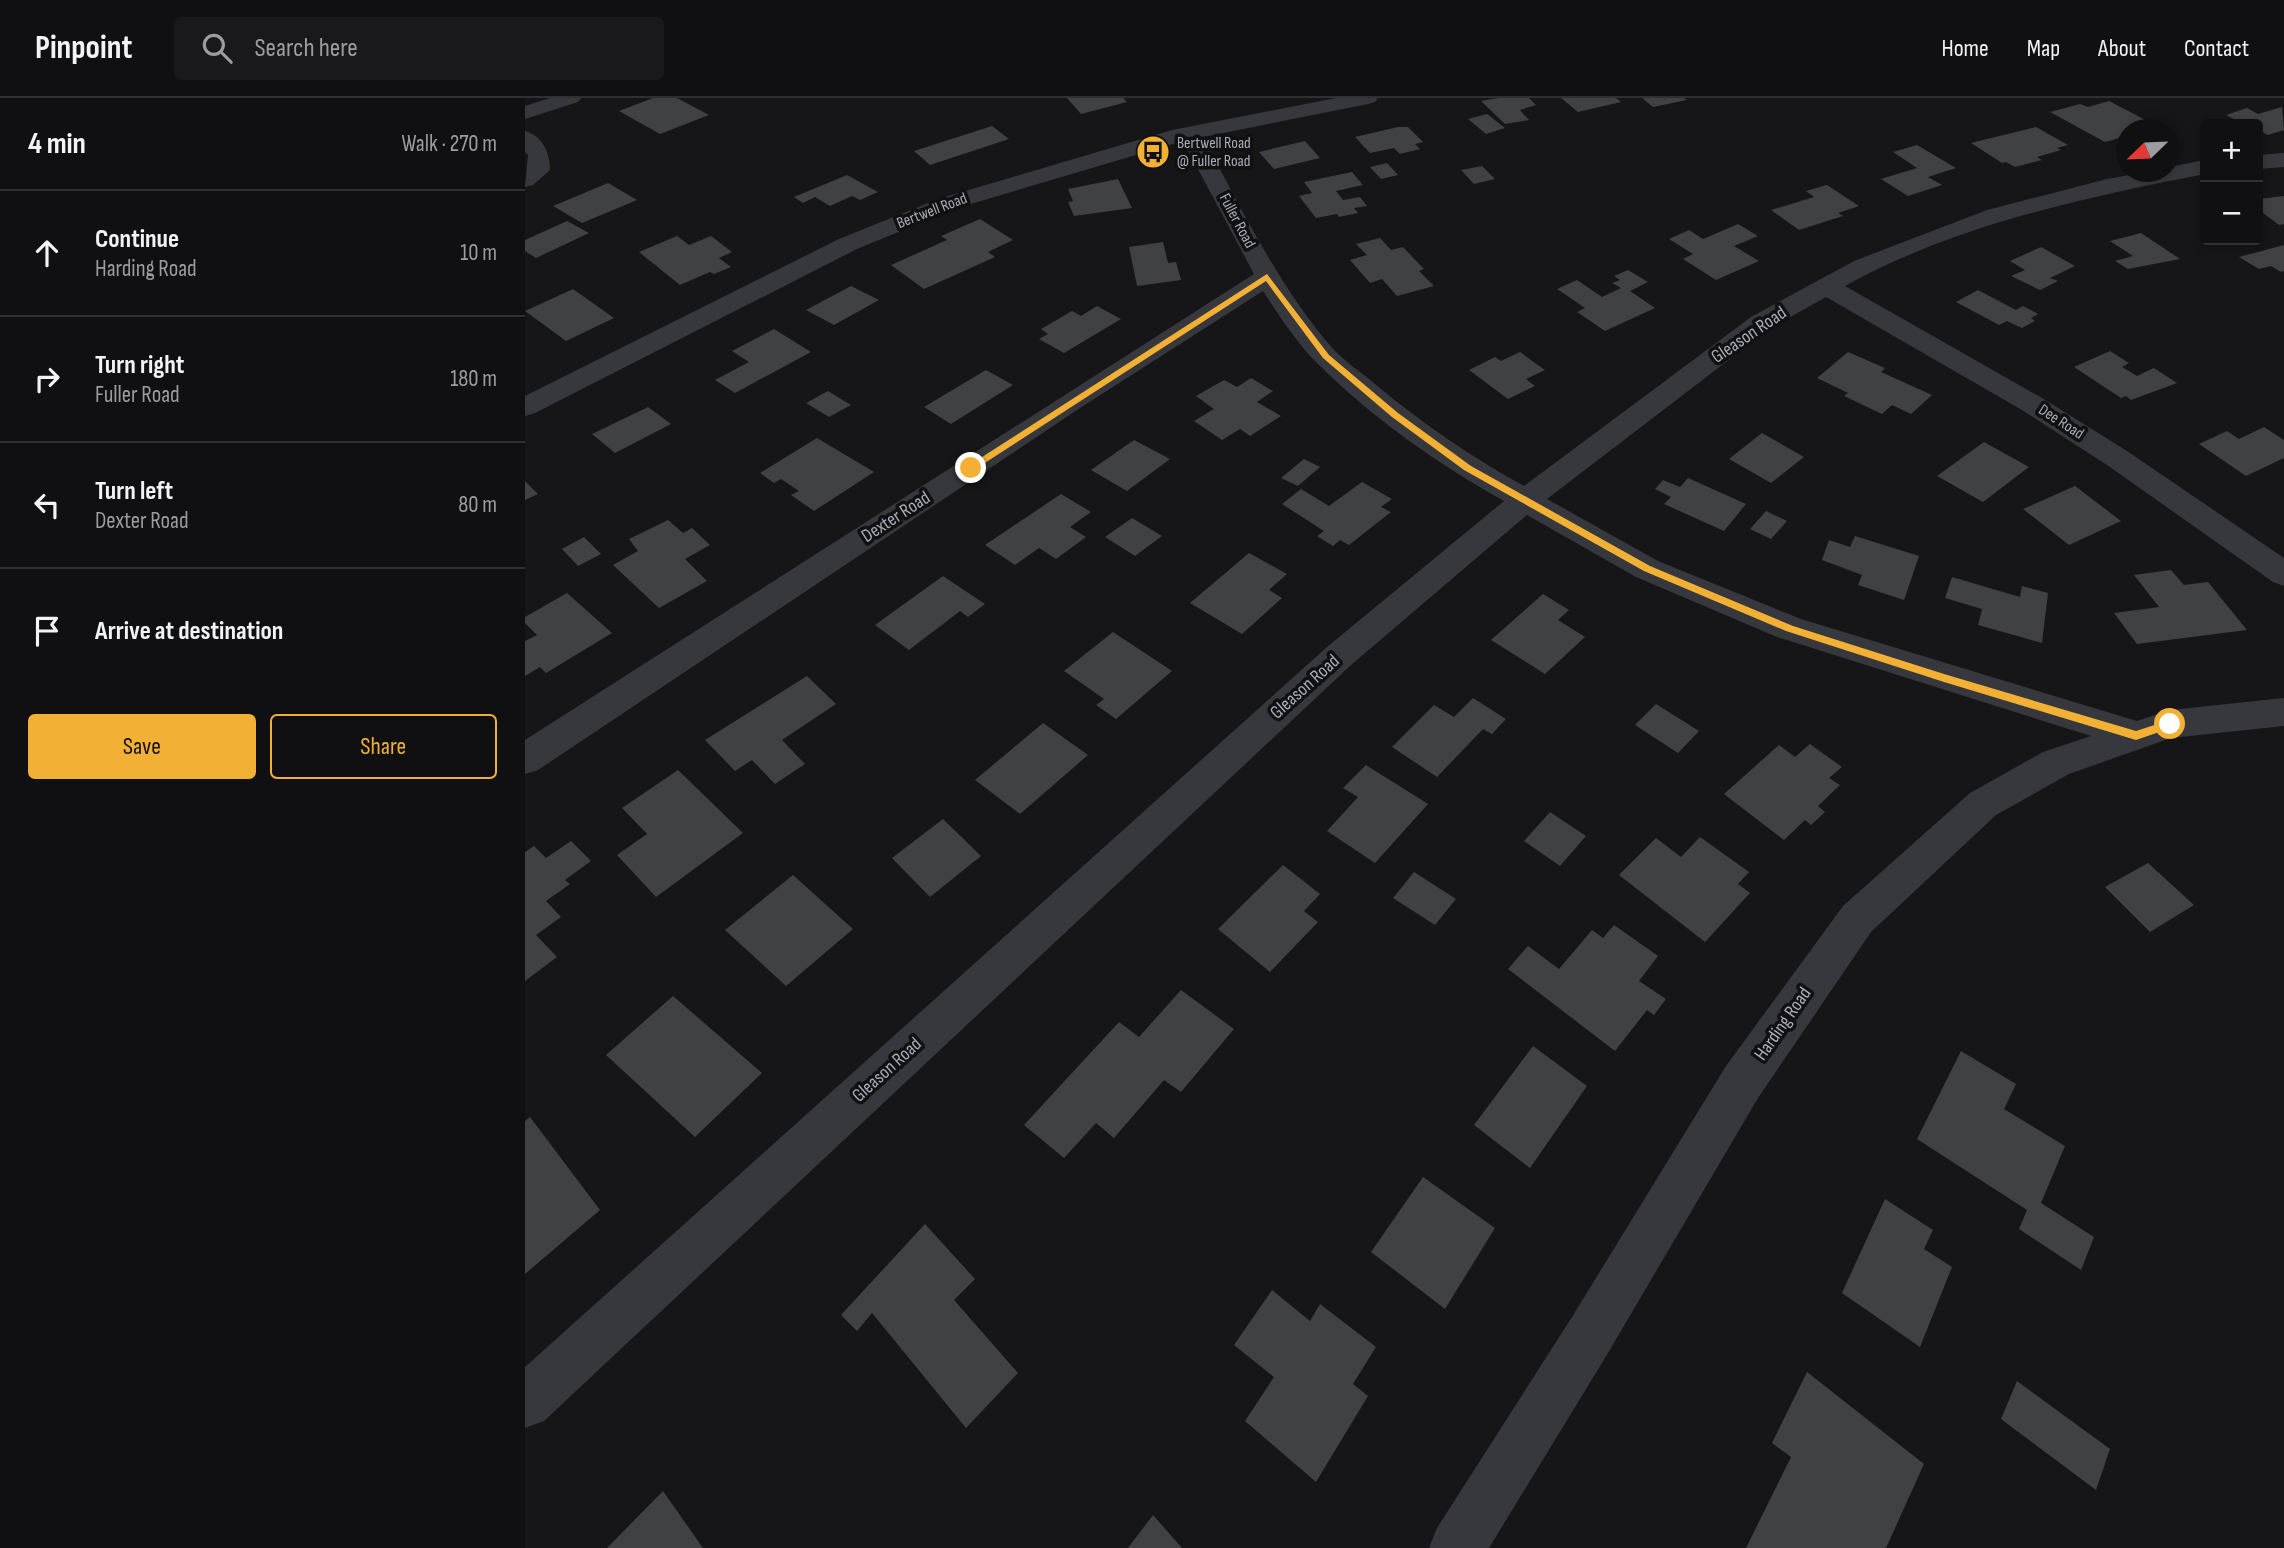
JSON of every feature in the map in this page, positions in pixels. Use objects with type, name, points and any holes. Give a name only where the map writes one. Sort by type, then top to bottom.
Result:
[{"type":"street","points":[[525,113],[571,98]]},
{"type":"street","name":"Bertwell Road","points":[[525,407],[848,244],[933,209],[1190,133],[1368,98]]},
{"type":"street","name":"Fuller Road","points":[[1190,133],[1267,277],[1326,356],[1395,415],[1468,468],[1647,569],[1789,628],[1944,678],[2136,735]]},
{"type":"street","points":[[525,138],[539,154],[539,170],[525,180]]},
{"type":"street","points":[[2263,162],[2284,160]]},
{"type":"street","name":"Gleason Road","points":[[525,1402],[1339,656],[1526,501],[1761,323],[1863,266],[1995,215],[2107,186],[2200,168]]},
{"type":"street","name":"Dexter Road","points":[[525,759],[1070,402],[1267,277]]},
{"type":"street","name":"Dee Road","points":[[1827,287],[2032,404],[2117,458],[2284,574]]},
{"type":"street","name":"Harding Road","points":[[1457,1548],[1590,1335],[1742,1082],[1857,919],[1983,804],[2056,762],[2170,724],[2284,712]]},
{"type":"building","points":[[653,98],[677,98],[709,115],[660,134],[619,111]]},
{"type":"building","points":[[1067,98],[1123,98],[1127,102],[1081,114]]},
{"type":"building","points":[[1529,98],[1536,105],[1520,110],[1529,120],[1505,124],[1481,101]]},
{"type":"building","points":[[1561,98],[1616,98],[1621,102],[1578,112]]},
{"type":"building","points":[[1642,98],[1684,98],[1687,100],[1653,107]]},
{"type":"building","points":[[2109,101],[2144,119],[2116,119],[2116,139],[2105,142],[2050,112],[2080,104],[2088,107]]},
{"type":"building","points":[[2282,107],[2284,130],[2268,135],[2263,132],[2263,119],[2234,119],[2226,115],[2247,108],[2258,114]]},
{"type":"building","points":[[1487,114],[1505,128],[1486,134],[1468,119]]},
{"type":"building","points":[[992,126],[1009,139],[930,165],[914,151]]},
{"type":"building","points":[[1408,127],[1423,142],[1415,144],[1420,149],[1400,154],[1394,148],[1370,153],[1355,137]]},
{"type":"building","points":[[2036,127],[2068,145],[2057,148],[2061,150],[2037,157],[2042,160],[2015,167],[2006,162],[2002,163],[1971,143]]},
{"type":"building","points":[[1305,141],[1320,158],[1274,169],[1259,152]]},
{"type":"building","points":[[1917,145],[1956,168],[1928,177],[1942,185],[1908,196],[1881,179],[1917,168],[1893,152]]},
{"type":"building","points":[[1387,163],[1398,175],[1381,179],[1370,167]]},
{"type":"building","points":[[1482,166],[1495,179],[1474,184],[1461,170]]},
{"type":"building","points":[[1352,172],[1363,185],[1336,191],[1343,200],[1360,197],[1367,206],[1354,208],[1358,213],[1316,218],[1299,196],[1312,193],[1304,182]]},
{"type":"building","points":[[847,175],[878,192],[860,200],[852,196],[830,206],[815,197],[803,203],[794,197]]},
{"type":"building","points":[[1118,179],[1132,208],[1074,216],[1068,202],[1073,201],[1068,189]]},
{"type":"building","points":[[608,183],[637,200],[582,223],[553,206]]},
{"type":"building","points":[[1827,185],[1859,206],[1838,213],[1843,216],[1799,230],[1771,210],[1814,197],[1806,191]]},
{"type":"building","points":[[2284,196],[2284,224],[2279,225],[2263,213],[2263,198]]},
{"type":"building","points":[[980,219],[1013,240],[988,252],[995,257],[924,289],[891,265],[947,240],[941,236]]},
{"type":"building","points":[[567,221],[589,233],[536,258],[525,251],[525,240]]},
{"type":"building","points":[[1738,224],[1758,236],[1734,246],[1759,261],[1716,280],[1683,259],[1693,254],[1669,239],[1689,230],[1703,239]]},
{"type":"building","points":[[2141,233],[2180,259],[2128,269],[2115,261],[2133,256],[2110,241]]},
{"type":"building","points":[[677,236],[689,245],[711,236],[732,252],[719,258],[731,267],[714,274],[710,272],[680,285],[639,252]]},
{"type":"building","points":[[1380,238],[1391,250],[1403,247],[1424,269],[1419,271],[1434,286],[1397,296],[1382,279],[1370,283],[1350,260],[1367,255],[1356,244]]},
{"type":"building","points":[[1163,242],[1168,263],[1176,262],[1181,280],[1137,286],[1129,247]]},
{"type":"building","points":[[2284,245],[2284,271],[2281,272],[2271,266],[2259,269],[2239,257]]},
{"type":"building","points":[[2041,247],[2075,266],[2050,278],[2058,281],[2040,290],[2011,276],[2025,270],[2010,261]]},
{"type":"building","points":[[1628,270],[1648,282],[1630,291],[1655,308],[1605,331],[1577,312],[1585,308],[1557,289],[1577,280],[1602,297],[1621,288],[1612,283],[1620,280],[1614,276]]},
{"type":"building","points":[[851,286],[879,300],[834,325],[806,310]]},
{"type":"building","points":[[573,289],[614,318],[566,341],[525,311]]},
{"type":"building","points":[[1978,290],[2016,310],[2023,306],[2038,314],[2031,318],[2035,321],[2022,328],[2007,321],[1999,325],[1956,302]]},
{"type":"building","points":[[1097,306],[1121,319],[1064,353],[1039,339],[1048,334],[1041,329],[1072,311],[1081,316]]},
{"type":"building","points":[[774,329],[811,352],[735,393],[715,380],[749,362],[732,351]]},
{"type":"building","points":[[2110,351],[2129,363],[2122,367],[2137,376],[2154,368],[2177,383],[2131,400],[2126,396],[2121,398],[2074,367]]},
{"type":"building","points":[[1520,352],[1545,370],[1526,379],[1535,386],[1508,399],[1469,370],[1495,357],[1501,361]]},
{"type":"building","points":[[1848,352],[1885,368],[1881,372],[1932,395],[1911,414],[1892,405],[1882,414],[1844,396],[1848,393],[1817,378]]},
{"type":"building","points":[[986,370],[1013,385],[951,424],[924,407]]},
{"type":"building","points":[[1251,378],[1273,391],[1257,402],[1281,416],[1250,436],[1240,429],[1222,440],[1194,421],[1214,409],[1196,396],[1224,380],[1237,387]]},
{"type":"building","points":[[828,391],[851,405],[829,417],[806,403]]},
{"type":"building","points":[[648,407],[671,424],[615,453],[592,434]]},
{"type":"building","points":[[2264,427],[2284,440],[2284,458],[2246,476],[2199,444],[2227,431],[2239,439]]},
{"type":"building","points":[[1762,433],[1804,457],[1771,483],[1729,459]]},
{"type":"building","points":[[817,438],[874,472],[814,511],[791,495],[799,491],[781,479],[774,483],[760,473]]},
{"type":"building","points":[[1134,440],[1170,459],[1127,491],[1091,470]]},
{"type":"building","points":[[1984,442],[2029,467],[1983,502],[1937,476]]},
{"type":"building","points":[[1304,459],[1320,467],[1298,486],[1281,478]]},
{"type":"building","points":[[1688,478],[1746,504],[1724,531],[1664,504],[1671,497],[1655,489],[1663,480],[1680,487]]},
{"type":"building","points":[[525,481],[538,494],[525,500]]},
{"type":"building","points":[[1362,482],[1392,499],[1381,507],[1391,512],[1349,545],[1340,540],[1333,546],[1317,536],[1324,531],[1282,504],[1301,489],[1329,506]]},
{"type":"building","points":[[2075,486],[2121,521],[2069,545],[2023,509]]},
{"type":"building","points":[[1061,494],[1091,512],[1070,527],[1086,537],[1056,559],[1039,548],[1015,565],[985,545]]},
{"type":"building","points":[[1766,511],[1787,521],[1771,539],[1750,529]]},
{"type":"building","points":[[1132,518],[1162,536],[1135,556],[1105,537]]},
{"type":"building","points":[[668,520],[683,533],[692,528],[710,545],[685,559],[707,581],[659,608],[613,565],[638,551],[629,539]]},
{"type":"building","points":[[1855,536],[1919,556],[1904,600],[1858,585],[1862,575],[1822,560],[1829,540],[1850,547]]},
{"type":"building","points":[[584,537],[601,554],[578,566],[562,549]]},
{"type":"building","points":[[1249,553],[1287,574],[1269,590],[1282,598],[1242,634],[1190,603]]},
{"type":"building","points":[[2171,570],[2184,585],[2208,582],[2247,630],[2137,644],[2114,613],[2159,607],[2134,575]]},
{"type":"building","points":[[943,576],[985,604],[968,617],[960,611],[909,650],[875,625]]},
{"type":"building","points":[[1952,577],[2020,597],[2022,586],[2048,593],[2042,643],[1978,625],[1982,609],[1945,598]]},
{"type":"building","points":[[567,593],[612,633],[546,673],[540,667],[525,676],[525,641],[537,635],[525,623],[525,617]]},
{"type":"building","points":[[1543,594],[1569,610],[1558,620],[1585,637],[1545,674],[1491,640]]},
{"type":"building","points":[[1113,632],[1172,671],[1116,719],[1096,705],[1104,699],[1064,671]]},
{"type":"building","points":[[807,676],[836,704],[782,740],[805,764],[775,784],[752,760],[735,771],[705,740]]},
{"type":"building","points":[[1473,698],[1506,719],[1492,734],[1483,729],[1437,777],[1392,747],[1434,705],[1454,717]]},
{"type":"building","points":[[1656,704],[1699,731],[1678,753],[1635,725]]},
{"type":"building","points":[[1043,723],[1088,755],[1020,814],[975,780]]},
{"type":"building","points":[[1810,744],[1842,767],[1829,778],[1840,785],[1818,806],[1825,812],[1811,825],[1805,820],[1784,840],[1724,794],[1779,745],[1795,757]]},
{"type":"building","points":[[1366,765],[1428,804],[1375,863],[1327,831],[1358,797],[1343,788]]},
{"type":"building","points":[[678,770],[743,833],[656,897],[617,855],[647,834],[622,808]]},
{"type":"building","points":[[1550,812],[1586,836],[1560,866],[1524,841]]},
{"type":"building","points":[[943,819],[981,856],[930,897],[892,858]]},
{"type":"building","points":[[1700,837],[1749,872],[1738,884],[1750,893],[1705,942],[1619,875],[1656,838],[1681,857]]},
{"type":"building","points":[[571,841],[591,861],[565,880],[570,884],[546,901],[561,917],[536,935],[557,957],[525,981],[525,852],[534,846],[546,858]]},
{"type":"building","points":[[2148,863],[2194,905],[2150,932],[2105,887]]},
{"type":"building","points":[[1283,865],[1320,894],[1304,911],[1318,922],[1270,972],[1218,929]]},
{"type":"building","points":[[1414,872],[1456,899],[1435,925],[1393,898]]},
{"type":"building","points":[[793,875],[853,929],[786,986],[725,930]]},
{"type":"building","points":[[1614,925],[1658,956],[1639,981],[1666,999],[1654,1015],[1647,1010],[1615,1051],[1508,969],[1528,946],[1559,969],[1592,930],[1603,938]]},
{"type":"building","points":[[1181,990],[1234,1029],[1181,1092],[1164,1080],[1114,1138],[1096,1123],[1064,1158],[1024,1125],[1119,1022],[1139,1037]]},
{"type":"building","points":[[673,996],[762,1073],[695,1137],[606,1055]]},
{"type":"building","points":[[1533,1046],[1587,1086],[1530,1168],[1474,1125]]},
{"type":"building","points":[[1961,1051],[2016,1084],[2004,1109],[2065,1146],[2041,1203],[2094,1237],[2081,1270],[2019,1229],[2027,1210],[1917,1139]]},
{"type":"building","points":[[530,1117],[600,1210],[525,1274],[525,1121]]},
{"type":"building","points":[[1423,1177],[1495,1228],[1445,1309],[1371,1252]]},
{"type":"building","points":[[1885,1199],[1933,1230],[1924,1249],[1952,1267],[1920,1347],[1842,1293]]},
{"type":"building","points":[[925,1224],[975,1279],[954,1300],[1018,1373],[966,1428],[872,1313],[857,1331],[841,1315]]},
{"type":"building","points":[[1272,1290],[1310,1321],[1320,1304],[1376,1347],[1353,1384],[1368,1396],[1316,1482],[1245,1421],[1274,1377],[1234,1345]]},
{"type":"building","points":[[1807,1372],[1924,1464],[1886,1548],[1746,1548],[1791,1457],[1772,1443]]},
{"type":"building","points":[[2017,1381],[2110,1449],[2096,1490],[2001,1419]]},
{"type":"building","points":[[663,1491],[703,1548],[607,1548]]},
{"type":"building","points":[[1153,1515],[1182,1548],[1128,1548]]},
{"type":"place","name":"Bertwell Road @ Fuller Road","points":[[1153,152]]},
{"type":"route","points":[[971,468],[1267,277],[1326,356],[1395,415],[1468,468],[1647,569],[1789,628],[1944,678],[2136,735],[2170,724]]}]
